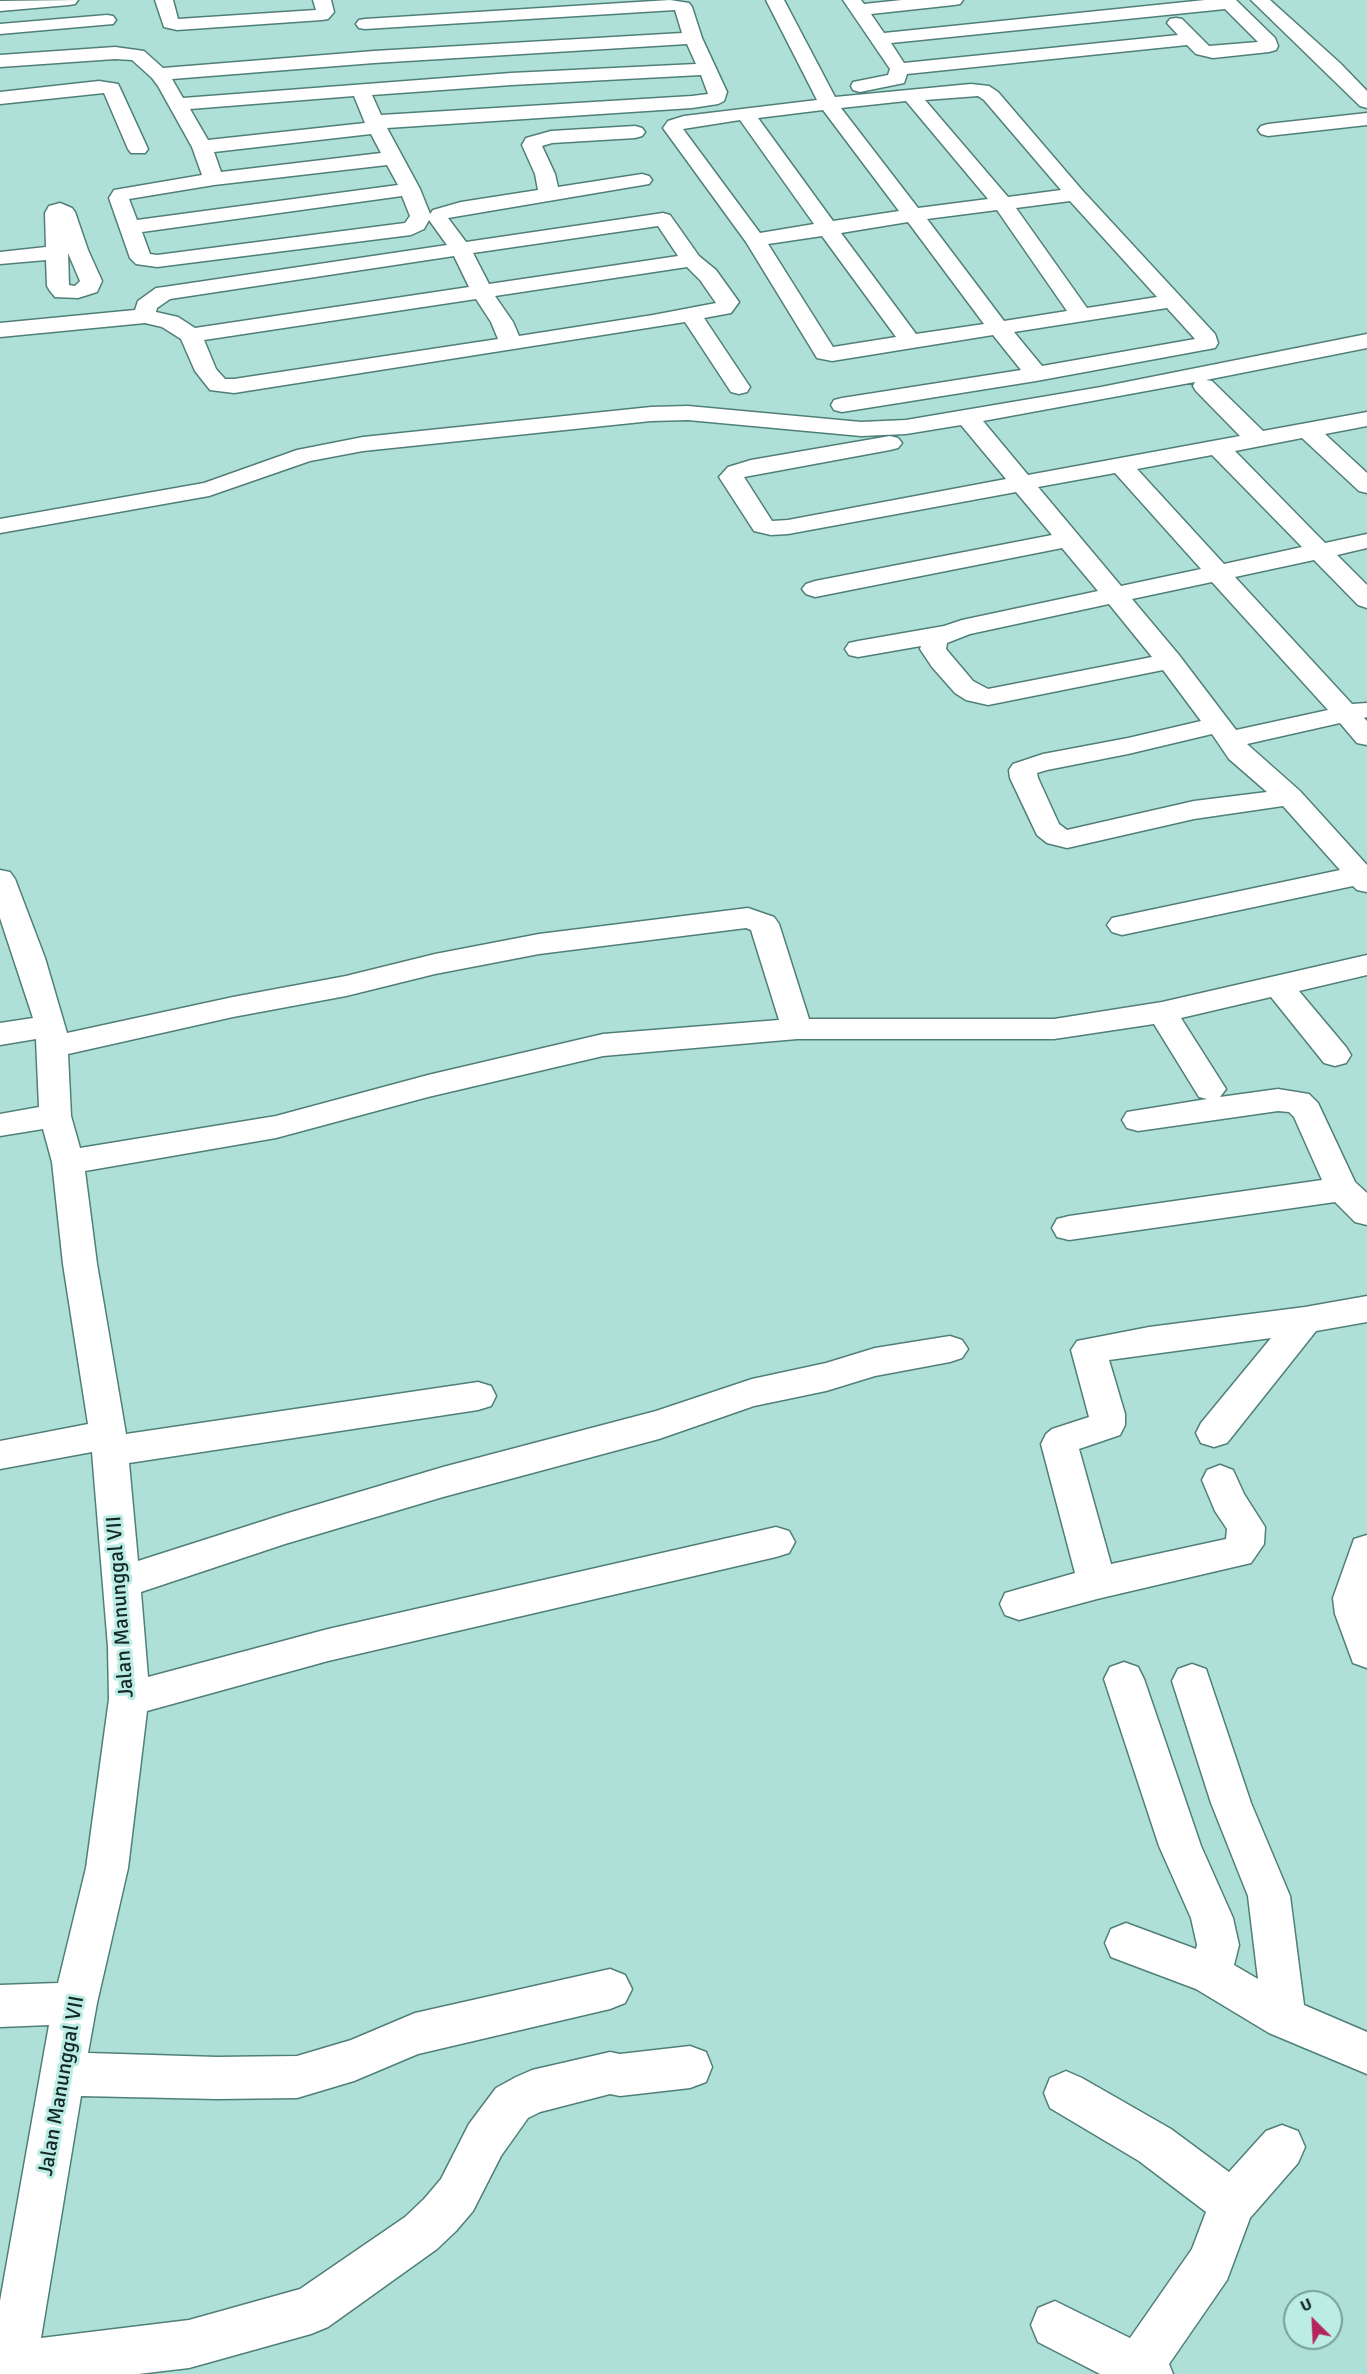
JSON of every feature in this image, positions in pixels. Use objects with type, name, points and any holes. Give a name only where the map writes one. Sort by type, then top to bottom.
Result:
[{"type":"street","points":[[0,6],[69,0]]},
{"type":"street","points":[[164,0],[170,23],[177,25],[322,15],[324,12],[322,0]]},
{"type":"street","points":[[689,0],[741,101],[910,342]]},
{"type":"street","points":[[775,0],[824,98],[1036,374]]},
{"type":"street","points":[[855,5],[954,0]]},
{"type":"street","points":[[1260,0],[1333,67],[1367,102]]},
{"type":"street","points":[[879,39],[1158,4],[1227,1],[1269,42],[1269,46],[1208,51],[1200,48],[1158,4]]},
{"type":"street","points":[[202,147],[419,119],[711,100],[717,97],[718,92],[693,38],[682,7],[662,3],[361,16],[386,90]]},
{"type":"street","points":[[824,98],[897,80],[899,69],[855,5]]},
{"type":"street","points":[[0,29],[107,20]]},
{"type":"street","points":[[159,74],[374,57],[693,38]]},
{"type":"street","points":[[899,69],[1191,39]]},
{"type":"street","points":[[0,61],[127,53],[137,56],[159,74],[178,104],[202,147],[214,179]]},
{"type":"street","points":[[178,104],[511,79],[707,69]]},
{"type":"street","points":[[0,98],[99,87],[111,88],[138,149]]},
{"type":"street","points":[[415,88],[419,119]]},
{"type":"street","points":[[842,405],[1036,374],[1207,343],[1208,339],[1075,194],[986,92],[971,90],[911,95],[741,101],[675,124],[673,128],[755,240],[825,352],[831,354],[1172,301]]},
{"type":"street","points":[[361,91],[410,189],[420,216],[417,225],[411,229],[147,261],[141,258],[119,198],[121,194],[214,179],[393,158]]},
{"type":"street","points":[[911,95],[1003,204],[1081,315]]},
{"type":"street","points":[[1268,130],[1367,119]]},
{"type":"street","points":[[547,184],[532,145],[536,141],[551,137],[634,132]]},
{"type":"street","points":[[511,343],[502,322],[482,292],[461,250],[438,218],[440,214],[547,184],[638,176]]},
{"type":"street","points":[[130,227],[410,189]]},
{"type":"street","points":[[755,240],[914,215],[1075,194]]},
{"type":"street","points":[[0,330],[117,317],[145,316],[170,322],[191,335],[210,377],[218,385],[225,386],[691,315],[723,308],[728,302],[708,275],[692,260],[663,219],[164,293],[146,306],[145,316]]},
{"type":"street","points":[[0,258],[58,252]]},
{"type":"street","points":[[191,335],[692,260]]},
{"type":"street","points":[[691,315],[739,387]]},
{"type":"street","points":[[1367,340],[751,467],[736,472],[731,477],[756,519],[763,526],[771,528],[1121,466],[1367,418]]},
{"type":"street","points":[[0,526],[209,489],[304,455],[363,444],[651,414],[688,413],[883,430],[971,422],[1204,386],[1367,357]]},
{"type":"street","points":[[1204,386],[1257,440]]},
{"type":"street","points":[[971,422],[1170,661],[1239,753],[1290,797],[1364,879]]},
{"type":"street","points":[[1307,430],[1367,486]]},
{"type":"street","points":[[1218,447],[1367,600]]},
{"type":"street","points":[[1121,466],[1217,573],[1356,711],[1367,737]]},
{"type":"street","points":[[815,589],[1068,539]]},
{"type":"street","points":[[858,649],[944,634],[1114,594],[1367,541]]},
{"type":"street","points":[[944,634],[935,639],[933,649],[941,662],[964,687],[975,694],[988,697],[1170,661]]},
{"type":"street","points":[[1290,797],[1194,810],[1067,839],[1057,837],[1047,829],[1024,778],[1023,770],[1043,762],[1128,746],[1356,711]]},
{"type":"street","name":"Jalan Manunggal VII","points":[[0,879],[30,958],[52,1037],[55,1116],[68,1162],[80,1264],[109,1443],[120,1583],[128,1647],[129,1699],[107,1868],[75,2002],[42,2208],[12,2370]]},
{"type":"street","points":[[1122,925],[1364,879]]},
{"type":"street","points":[[0,1034],[52,1037],[346,986],[435,964],[528,946],[748,918],[764,924],[797,1029]]},
{"type":"street","points":[[68,1162],[276,1127],[428,1086],[603,1045],[797,1029],[1054,1029],[1162,1012],[1367,965]]},
{"type":"street","points":[[1278,985],[1335,1054]]},
{"type":"street","points":[[1162,1012],[1210,1089]]},
{"type":"street","points":[[1138,1120],[1278,1100],[1298,1102],[1307,1111],[1342,1189],[1367,1213]]},
{"type":"street","points":[[0,1125],[55,1116]]},
{"type":"street","points":[[1068,1228],[1342,1189]]},
{"type":"street","points":[[1097,1583],[1059,1444],[1065,1439],[1107,1425],[1107,1414],[1089,1350],[1305,1320],[1367,1309]]},
{"type":"street","points":[[1214,1433],[1305,1320]]},
{"type":"street","points":[[120,1583],[443,1482],[659,1425],[752,1393],[826,1377],[875,1362],[950,1349]]},
{"type":"street","points":[[0,1455],[478,1396]]},
{"type":"street","points":[[1019,1604],[1097,1583],[1238,1552],[1245,1544],[1246,1527],[1228,1500],[1220,1480]]},
{"type":"street","points":[[129,1699],[328,1645],[776,1542]]},
{"type":"street","points":[[1367,1550],[1352,1598],[1354,1614],[1367,1650]]},
{"type":"street","points":[[1124,1679],[1180,1846],[1212,1918],[1218,1945],[1210,1974]]},
{"type":"street","points":[[1192,1681],[1231,1803],[1269,1896],[1284,2018]]},
{"type":"street","points":[[1126,1943],[1210,1974],[1284,2018],[1367,2053]]},
{"type":"street","points":[[62,2074],[217,2078],[297,2077],[354,2060],[415,2034],[610,1989]]},
{"type":"street","points":[[0,2006],[75,2002]]},
{"type":"street","points":[[12,2370],[189,2344],[311,2310],[421,2233],[440,2215],[457,2195],[485,2140],[512,2103],[532,2092],[610,2073],[620,2075],[690,2067]]},
{"type":"street","points":[[1066,2092],[1155,2145],[1232,2203]]},
{"type":"street","points":[[1055,2325],[1138,2372],[1210,2263],[1232,2203],[1282,2147]]}]
